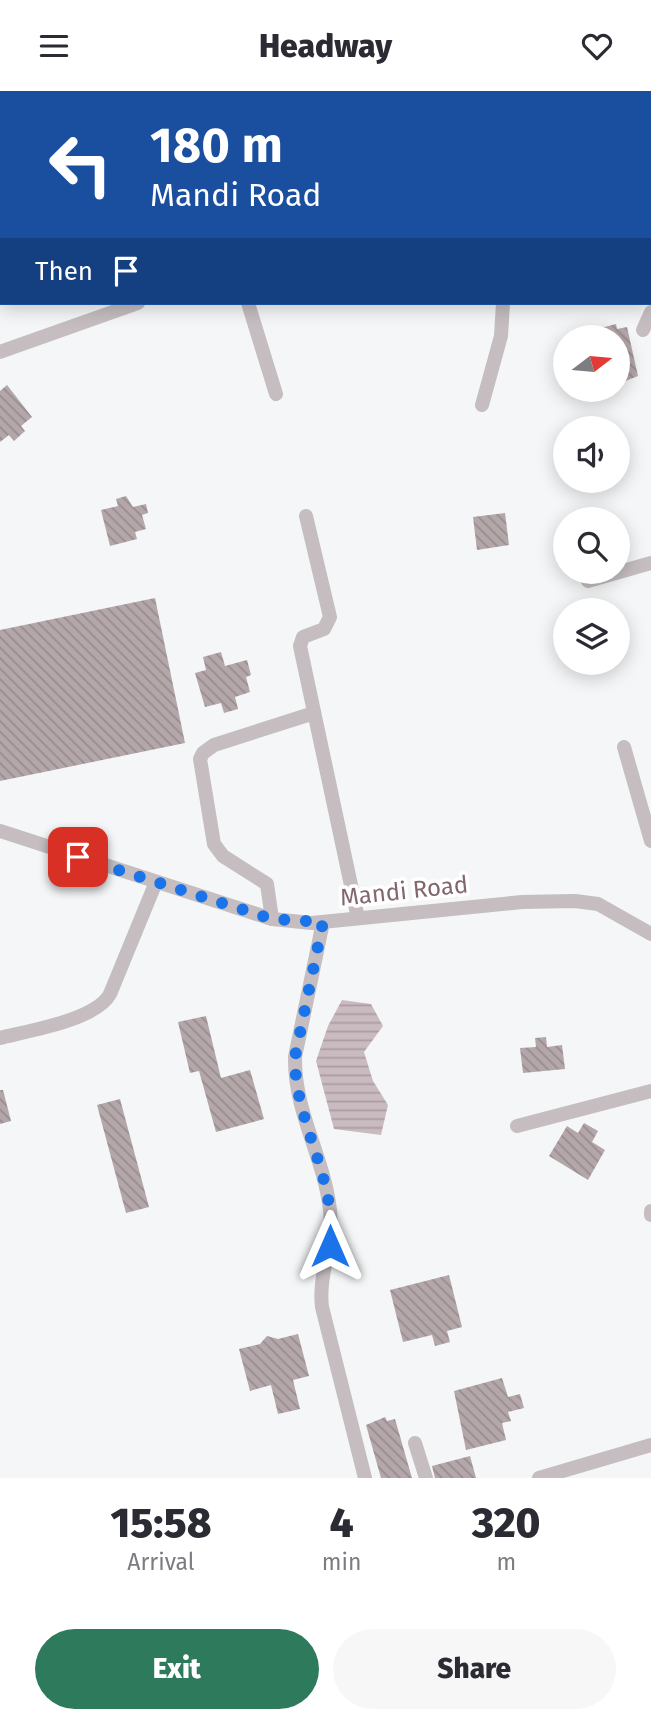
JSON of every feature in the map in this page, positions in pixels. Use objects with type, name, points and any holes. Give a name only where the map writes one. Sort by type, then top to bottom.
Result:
[{"type":"street","points":[[0,352],[132,305]]},
{"type":"street","points":[[249,305],[276,394]]},
{"type":"street","points":[[482,405],[501,336],[503,305]]},
{"type":"street","points":[[643,330],[651,311]]},
{"type":"street","points":[[306,516],[330,617],[327,627],[303,637],[300,642],[358,918]]},
{"type":"street","points":[[630,569],[651,563]]},
{"type":"street","points":[[272,919],[267,884],[223,856],[214,844],[200,759],[203,753],[214,745],[314,713]]},
{"type":"street","points":[[624,747],[651,841]]},
{"type":"street","name":"Mandi Road","points":[[0,831],[272,919],[323,922],[522,902],[589,902],[651,934]]},
{"type":"street","points":[[0,1038],[61,1022],[103,1003],[110,994],[156,882]]},
{"type":"street","points":[[323,922],[295,1057],[295,1075],[301,1109],[324,1177],[330,1207],[331,1234],[321,1290],[322,1307],[365,1478]]},
{"type":"street","points":[[517,1126],[651,1091]]},
{"type":"street","points":[[415,1443],[426,1478]]},
{"type":"street","points":[[540,1478],[651,1445]]},
{"type":"shaded area","points":[[342,1000],[371,1004],[383,1026],[364,1052],[373,1081],[388,1105],[381,1135],[334,1129],[316,1061],[328,1026]]},
{"type":"building","points":[[630,340],[638,376],[630,379]]},
{"type":"building","points":[[7,385],[32,417],[21,426],[25,431],[14,441],[9,435],[0,442],[0,391]]},
{"type":"building","points":[[126,496],[133,507],[146,504],[148,513],[142,515],[146,529],[135,532],[137,539],[110,546],[101,510],[118,506],[116,499]]},
{"type":"building","points":[[505,513],[509,545],[477,550],[473,517]]},
{"type":"building","points":[[155,598],[185,743],[0,781],[0,630]]},
{"type":"building","points":[[221,652],[225,666],[247,660],[251,675],[246,677],[250,692],[235,697],[238,709],[224,713],[221,703],[205,707],[195,673],[206,670],[203,657]]},
{"type":"building","points":[[206,1016],[221,1078],[250,1070],[264,1119],[216,1132],[199,1071],[190,1073],[178,1022]]},
{"type":"building","points":[[546,1037],[547,1047],[562,1045],[565,1069],[523,1073],[520,1048],[536,1047],[535,1038]]},
{"type":"building","points":[[0,1090],[3,1090],[11,1121],[0,1124]]},
{"type":"building","points":[[120,1099],[149,1207],[126,1213],[97,1105]]},
{"type":"building","points":[[584,1123],[598,1131],[592,1142],[605,1150],[588,1180],[549,1156],[567,1126],[578,1133]]},
{"type":"building","points":[[449,1275],[462,1327],[447,1331],[450,1342],[435,1346],[432,1335],[403,1342],[390,1290]]},
{"type":"building","points":[[298,1334],[309,1376],[293,1380],[300,1409],[278,1414],[271,1385],[250,1391],[239,1349],[260,1344],[267,1336],[278,1339]]},
{"type":"building","points":[[502,1378],[508,1397],[520,1394],[524,1408],[508,1412],[511,1421],[502,1423],[506,1440],[466,1450],[454,1391]]},
{"type":"building","points":[[385,1417],[387,1421],[395,1419],[412,1478],[381,1478],[366,1425]]},
{"type":"building","points":[[470,1456],[476,1478],[435,1478],[432,1466]]},
{"type":"route","points":[[78,857],[272,919],[323,922],[295,1057],[295,1075],[297,1095],[307,1131],[324,1177],[332,1226],[330,1246]]}]
